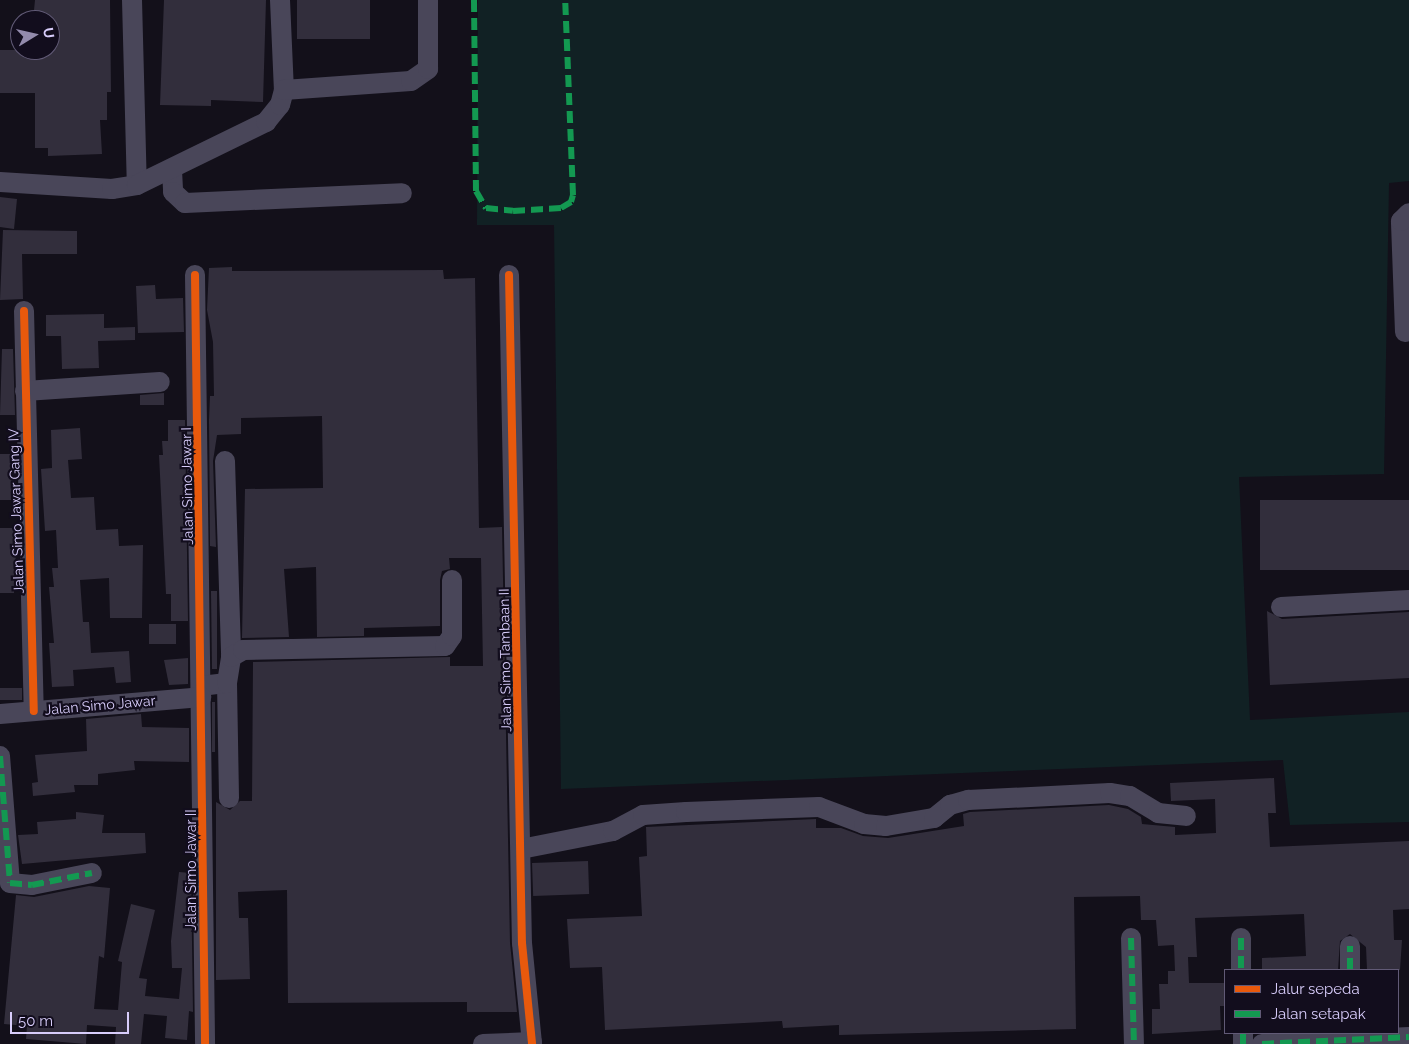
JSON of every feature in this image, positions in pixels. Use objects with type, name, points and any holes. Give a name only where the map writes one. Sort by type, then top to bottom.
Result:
[{"type":"street","points":[[132,0],[137,185]]},
{"type":"street","points":[[0,182],[112,190],[137,185],[172,170],[266,122],[280,106],[284,90],[280,0]]},
{"type":"street","points":[[284,90],[411,81],[422,75],[428,69],[428,0]]},
{"type":"street","points":[[172,170],[174,192],[186,203],[402,193]]},
{"type":"street","points":[[1405,332],[1401,221],[1409,213]]},
{"type":"street","name":"Jalan Simo Jawar I","points":[[195,275],[201,692]]},
{"type":"street","name":"Jalan Simo Tambaan II","points":[[509,275],[522,943],[532,1043]]},
{"type":"street","name":"Jalan Simo Jawar Gang IV","points":[[24,310],[34,711]]},
{"type":"street","points":[[25,391],[160,382]]},
{"type":"street","points":[[224,461],[231,657],[227,683],[230,798]]},
{"type":"street","points":[[231,657],[243,650],[445,646],[452,636],[452,580]]},
{"type":"street","points":[[1281,607],[1409,600]]},
{"type":"street","name":"Jalan Simo Jawar","points":[[0,714],[201,692],[227,683]]},
{"type":"street","name":"Jalan Simo Jawar II","points":[[201,692],[205,1044]]},
{"type":"street","points":[[0,756],[10,883],[32,885],[92,874]]},
{"type":"street","points":[[521,848],[613,831],[643,815],[686,812],[819,807],[864,824],[886,826],[934,818],[950,805],[968,800],[1110,793],[1130,796],[1158,813],[1186,816]]},
{"type":"street","points":[[1131,938],[1134,1044]]},
{"type":"street","points":[[1240,938],[1241,969]]},
{"type":"street","points":[[1350,946],[1350,969]]},
{"type":"street","points":[[1262,1044],[1409,1037]]},
{"type":"street","points":[[483,1044],[532,1043]]},
{"type":"shaded area","points":[[478,0],[1409,0],[1409,181],[1389,183],[1384,474],[1239,477],[1250,720],[1409,712],[1409,822],[1290,825],[1283,760],[561,789],[554,225],[477,225]]},
{"type":"building","points":[[35,0],[110,0],[111,92],[107,92],[107,120],[100,120],[102,154],[48,156],[48,148],[35,148],[35,93],[0,93],[0,50],[10,50],[10,60],[60,60],[60,10],[34,10]]},
{"type":"building","points":[[164,0],[266,0],[263,102],[211,100],[211,106],[160,105]]},
{"type":"building","points":[[297,0],[370,0],[370,39],[297,39]]},
{"type":"building","points":[[0,197],[17,199],[14,229],[0,227]]},
{"type":"building","points":[[3,230],[77,231],[77,254],[22,254],[23,299],[0,300]]},
{"type":"building","points":[[232,267],[232,271],[443,270],[444,279],[475,278],[479,528],[502,527],[510,943],[517,1012],[467,1012],[467,1002],[288,1003],[287,890],[238,892],[239,918],[248,918],[250,979],[216,980],[216,802],[230,810],[240,801],[252,801],[253,662],[450,657],[450,666],[483,666],[481,558],[449,558],[450,569],[442,571],[440,580],[440,626],[364,628],[364,636],[317,637],[316,567],[284,569],[289,637],[242,638],[245,489],[323,488],[322,416],[241,418],[241,434],[217,435],[213,461],[216,547],[210,546],[209,420],[210,396],[214,396],[213,342],[207,310],[209,268]]},
{"type":"building","points":[[155,285],[156,299],[183,298],[184,332],[138,333],[136,286]]},
{"type":"building","points":[[104,314],[104,328],[135,327],[135,340],[98,341],[99,368],[62,369],[61,336],[46,336],[46,315]]},
{"type":"building","points":[[2,349],[13,349],[15,415],[0,415]]},
{"type":"building","points":[[164,393],[164,405],[140,405],[140,395]]},
{"type":"building","points":[[168,420],[185,420],[188,621],[171,621],[171,594],[166,594],[159,455],[163,455],[162,441],[168,441]]},
{"type":"building","points":[[80,428],[82,459],[68,460],[71,498],[94,497],[96,530],[118,529],[119,546],[143,545],[142,618],[110,618],[109,578],[80,580],[83,622],[89,622],[91,653],[129,651],[131,682],[116,683],[114,667],[73,670],[74,686],[52,687],[49,643],[54,643],[49,587],[54,587],[52,568],[58,568],[56,530],[45,531],[41,469],[52,468],[51,430]]},
{"type":"building","points":[[0,454],[13,454],[17,500],[0,500]]},
{"type":"building","points":[[1260,500],[1409,500],[1409,570],[1260,570]]},
{"type":"building","points":[[0,528],[17,528],[14,593],[0,593]]},
{"type":"building","points":[[211,591],[217,591],[217,669],[212,669]]},
{"type":"building","points":[[1267,611],[1282,619],[1409,612],[1409,678],[1270,685]]},
{"type":"building","points":[[149,624],[176,624],[176,644],[149,644]]},
{"type":"building","points":[[188,658],[188,684],[169,685],[164,660]]},
{"type":"building","points":[[0,688],[22,688],[22,700],[0,700]]},
{"type":"building","points":[[212,702],[215,702],[215,752],[212,752]]},
{"type":"building","points":[[141,714],[142,727],[189,728],[189,762],[134,761],[135,770],[98,774],[98,785],[74,785],[75,792],[33,796],[32,783],[38,782],[35,755],[87,751],[86,719]]},
{"type":"building","points":[[1274,778],[1276,813],[1268,813],[1270,847],[1409,841],[1409,909],[1393,910],[1394,940],[1402,940],[1400,970],[1367,969],[1366,947],[1350,934],[1340,941],[1338,969],[1262,969],[1262,958],[1306,956],[1304,914],[1195,918],[1197,957],[1188,957],[1189,983],[1224,983],[1224,1006],[1220,1006],[1221,1030],[1152,1034],[1152,1009],[1160,1009],[1159,984],[1168,984],[1168,971],[1175,971],[1174,945],[1158,946],[1156,920],[1141,920],[1140,896],[1074,897],[1076,1029],[839,1035],[839,1025],[783,1028],[782,1021],[605,1030],[602,967],[570,968],[567,919],[642,916],[639,857],[647,856],[646,827],[816,819],[816,828],[841,828],[863,836],[888,838],[964,826],[963,814],[970,812],[1109,805],[1128,809],[1141,817],[1142,824],[1175,827],[1175,835],[1216,833],[1215,799],[1171,801],[1170,783]]},
{"type":"building","points":[[76,812],[104,815],[102,833],[145,833],[146,853],[22,864],[18,835],[38,834],[37,822],[76,819]]},
{"type":"building","points":[[588,861],[589,894],[533,896],[532,863]]},
{"type":"building","points":[[179,872],[191,873],[193,1012],[189,1011],[187,1040],[165,1038],[167,1016],[144,1014],[141,1044],[115,1044],[116,1027],[87,1025],[86,1044],[26,1039],[27,1026],[4,1024],[16,895],[34,897],[89,886],[110,888],[104,958],[99,956],[94,1009],[118,1010],[122,962],[118,961],[131,904],[155,910],[139,978],[147,979],[145,996],[179,999],[182,968],[172,968],[171,941]]},
{"type":"marked path","points":[[474,0],[476,191],[486,208],[513,211],[561,208],[571,202],[573,195],[565,0]]},
{"type":"marked path","points":[[0,756],[10,883],[32,885],[92,873]]},
{"type":"marked path","points":[[1131,938],[1134,1044]]},
{"type":"marked path","points":[[1241,938],[1241,969]]},
{"type":"marked path","points":[[1350,946],[1350,969]]},
{"type":"marked path","points":[[1243,1034],[1243,1044]]},
{"type":"marked path","points":[[1262,1044],[1409,1037]]},
{"type":"cycle path","points":[[195,275],[205,1044]]},
{"type":"cycle path","points":[[509,275],[522,943],[532,1044]]},
{"type":"cycle path","points":[[24,311],[34,711]]}]
